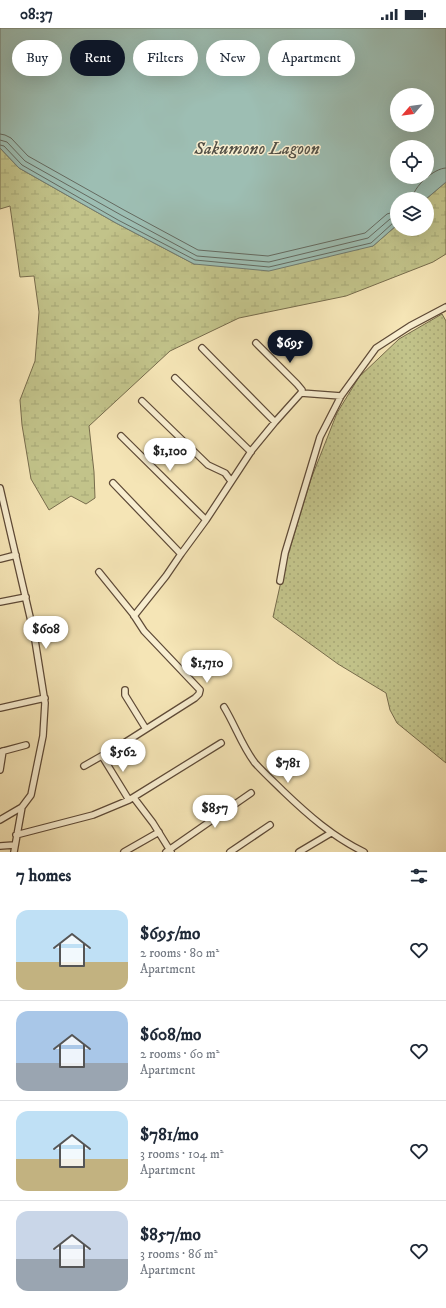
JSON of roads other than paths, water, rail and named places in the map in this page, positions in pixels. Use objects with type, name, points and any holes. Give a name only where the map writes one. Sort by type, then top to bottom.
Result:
[{"type":"street","points":[[280,582],[285,553],[320,437],[341,396],[376,348],[410,326],[446,307]]},
{"type":"street","points":[[134,616],[166,576],[206,520],[251,452],[301,393],[302,390],[298,384],[256,343]]},
{"type":"street","points":[[202,348],[275,422]]},
{"type":"street","points":[[175,378],[251,452]]},
{"type":"street","points":[[301,393],[341,396]]},
{"type":"street","points":[[142,401],[208,465],[224,473],[232,481]]},
{"type":"street","points":[[121,436],[206,520]]},
{"type":"street","points":[[113,482],[181,554]]},
{"type":"street","points":[[0,488],[2,509],[16,555],[26,597],[40,664],[45,698],[43,736],[31,795],[22,807],[0,820]]},
{"type":"street","points":[[0,559],[16,555]]},
{"type":"street","points":[[84,766],[196,698],[200,690],[152,641],[99,572]]},
{"type":"street","points":[[0,602],[26,597]]},
{"type":"street","points":[[125,690],[125,695],[146,729]]},
{"type":"street","points":[[0,708],[45,698]]},
{"type":"street","points":[[224,707],[245,747],[255,762],[295,802],[332,833],[356,850],[364,852]]},
{"type":"street","points":[[16,835],[87,816],[131,799],[221,743]]},
{"type":"street","points":[[0,770],[2,752],[26,745]]},
{"type":"street","points":[[102,756],[131,799],[159,832],[169,851],[251,793]]},
{"type":"street","points":[[14,852],[14,845],[22,807]]},
{"type":"street","points":[[230,852],[270,825]]},
{"type":"street","points":[[124,852],[159,832]]},
{"type":"street","points":[[299,852],[332,833]]},
{"type":"street","points":[[0,846],[14,845]]},
{"type":"water","name":"Sakumono Lagoon","points":[[0,28],[446,28],[446,182],[434,192],[390,192],[390,231],[373,246],[269,271],[194,264],[116,223],[19,168],[0,148]]}]
